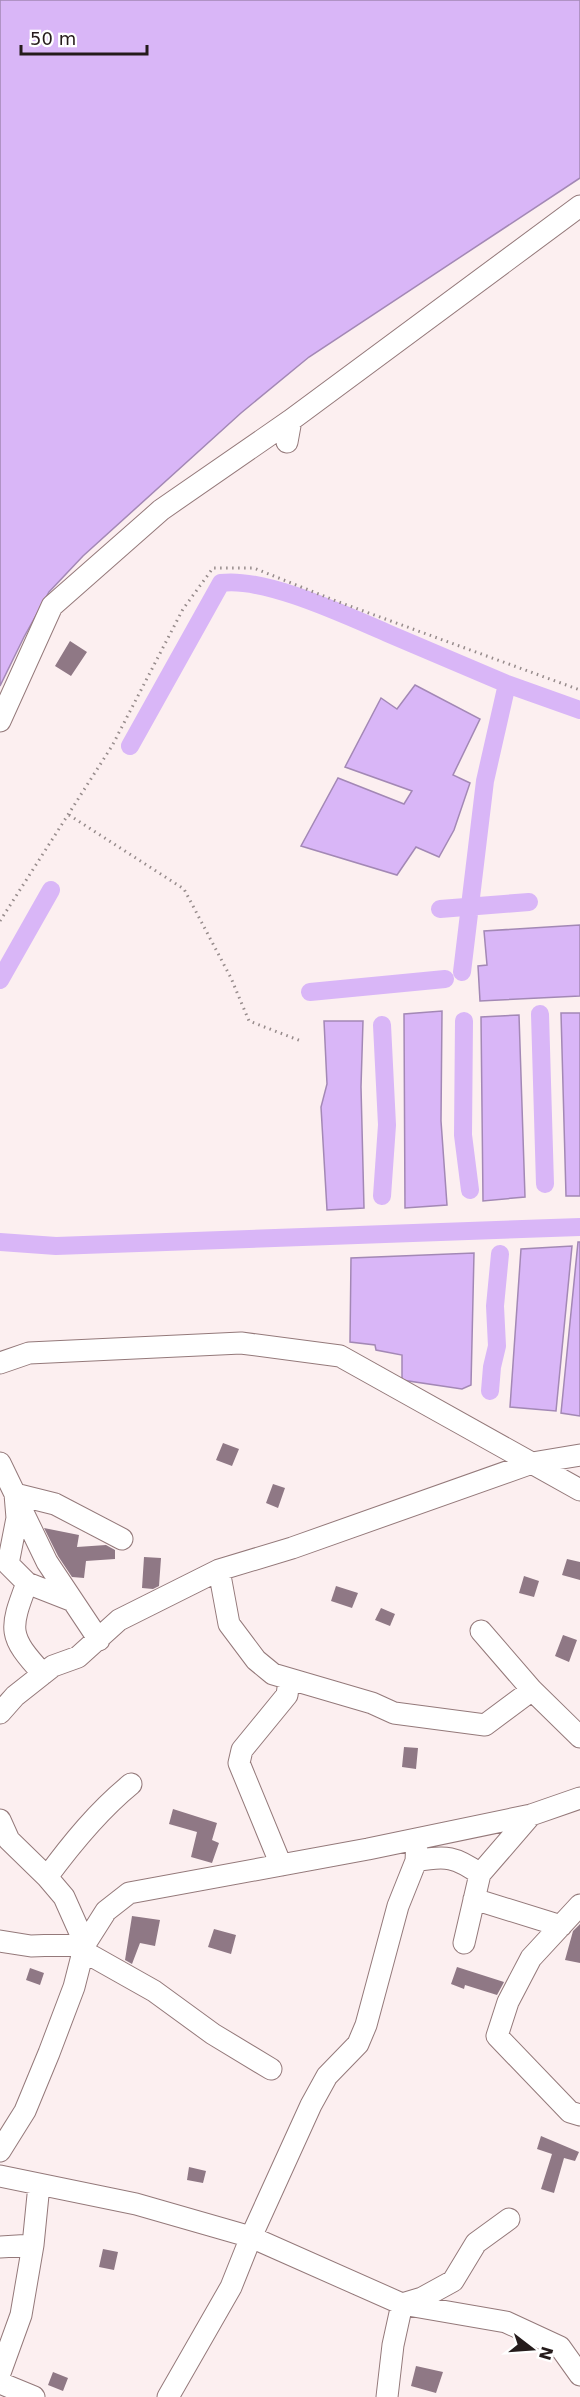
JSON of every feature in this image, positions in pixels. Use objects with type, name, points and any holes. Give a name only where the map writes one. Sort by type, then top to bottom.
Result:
[{"type":"street","points":[[0,721],[52,606],[161,510],[291,420],[580,206]]},
{"type":"street","points":[[287,442],[291,420]]},
{"type":"street","points":[[0,1363],[29,1353],[241,1343],[340,1356],[580,1490]]},
{"type":"street","points":[[0,1713],[15,1696],[53,1666],[78,1657],[118,1620],[219,1570],[292,1548],[532,1463],[580,1455]]},
{"type":"street","points":[[0,1463],[47,1562],[99,1640]]},
{"type":"street","points":[[15,1494],[55,1504],[122,1539]]},
{"type":"street","points":[[15,1494],[17,1518],[8,1564],[27,1583],[74,1601]]},
{"type":"street","points":[[219,1570],[229,1624],[255,1660],[273,1674],[289,1681],[372,1703],[394,1713],[485,1725],[532,1690]]},
{"type":"street","points":[[27,1583],[15,1614],[16,1639],[21,1650],[43,1674]]},
{"type":"street","points":[[481,1631],[532,1690],[580,1737]]},
{"type":"street","points":[[281,1865],[239,1763],[242,1750],[287,1695],[289,1681]]},
{"type":"street","points":[[47,1877],[72,1843],[112,1800],[131,1784]]},
{"type":"street","points":[[0,2151],[13,2133],[33,2092],[74,1987],[84,1948],[106,1911],[129,1893],[417,1839],[531,1815],[580,1795]]},
{"type":"street","points":[[464,1943],[480,1874],[531,1815]]},
{"type":"street","points":[[0,1820],[9,1840],[64,1897],[84,1948]]},
{"type":"street","points":[[168,2397],[231,2287],[251,2237],[316,2096],[327,2076],[358,2044],[366,2025],[398,1906],[416,1861],[417,1839]]},
{"type":"street","points":[[416,1861],[440,1856],[461,1861],[480,1874]]},
{"type":"street","points":[[474,1899],[561,1926]]},
{"type":"street","points":[[580,1905],[531,1958],[508,2002],[497,2036],[570,2112],[580,2115]]},
{"type":"street","points":[[0,1941],[31,1946],[84,1948],[154,1991],[213,2034],[271,2069]]},
{"type":"street","points":[[0,2176],[136,2204],[251,2237],[402,2304],[506,2322],[560,2347],[580,2375]]},
{"type":"street","points":[[0,2373],[21,2315],[33,2245],[39,2185]]},
{"type":"street","points":[[402,2304],[422,2298],[453,2281],[476,2243],[510,2219]]},
{"type":"street","points":[[0,2247],[33,2245]]},
{"type":"street","points":[[387,2397],[393,2345],[402,2304]]},
{"type":"street","points":[[0,2383],[34,2397]]},
{"type":"path","points":[[0,921],[112,746],[183,609],[213,568],[254,568],[346,605],[580,690]]},
{"type":"path","points":[[69,815],[184,889],[231,978],[249,1021],[301,1041]]},
{"type":"shaded area","points":[[0,0],[580,0],[580,178],[309,357],[241,413],[83,556],[49,592],[0,686]]},
{"type":"shaded area","points":[[415,685],[480,719],[453,775],[470,783],[454,830],[439,857],[416,847],[397,875],[301,846],[338,778],[404,804],[412,791],[345,767],[381,698],[397,709]]},
{"type":"shaded area","points":[[580,925],[580,996],[480,1001],[478,966],[487,965],[484,931]]},
{"type":"shaded area","points":[[442,1011],[441,1121],[447,1205],[405,1208],[404,1014]]},
{"type":"shaded area","points":[[561,1013],[580,1013],[580,1196],[566,1196]]},
{"type":"shaded area","points":[[519,1015],[525,1197],[483,1201],[481,1017]]},
{"type":"shaded area","points":[[324,1021],[363,1021],[361,1087],[364,1208],[327,1210],[321,1107],[327,1084]]},
{"type":"shaded area","points":[[578,1242],[580,1242],[580,1416],[561,1413]]},
{"type":"shaded area","points":[[572,1246],[556,1411],[510,1407],[521,1249]]},
{"type":"shaded area","points":[[474,1253],[471,1385],[462,1389],[402,1380],[402,1355],[376,1350],[375,1345],[350,1342],[351,1258]]},
{"type":"building","points":[[70,641],[87,652],[71,676],[55,666]]},
{"type":"building","points":[[223,1443],[239,1449],[232,1466],[216,1460]]},
{"type":"building","points":[[273,1484],[285,1488],[278,1508],[266,1503]]},
{"type":"building","points":[[44,1528],[79,1535],[77,1547],[106,1545],[115,1550],[115,1559],[86,1561],[84,1578],[72,1577]]},
{"type":"building","points":[[144,1557],[161,1558],[159,1586],[153,1589],[142,1588]]},
{"type":"building","points":[[567,1559],[580,1562],[580,1580],[562,1575]]},
{"type":"building","points":[[524,1576],[539,1581],[534,1597],[519,1593]]},
{"type":"building","points":[[336,1586],[358,1593],[352,1608],[331,1601]]},
{"type":"building","points":[[381,1608],[395,1614],[390,1626],[375,1620]]},
{"type":"building","points":[[563,1635],[577,1640],[569,1662],[555,1656]]},
{"type":"building","points":[[404,1747],[418,1748],[416,1769],[402,1767]]},
{"type":"building","points":[[173,1809],[217,1823],[212,1840],[219,1843],[212,1863],[191,1857],[197,1832],[169,1824]]},
{"type":"building","points":[[132,1916],[160,1920],[155,1946],[140,1943],[132,1964],[125,1960]]},
{"type":"building","points":[[580,1924],[580,1963],[565,1960],[573,1931]]},
{"type":"building","points":[[214,1929],[236,1935],[231,1954],[208,1947]]},
{"type":"building","points":[[457,1967],[504,1982],[497,1995],[465,1985],[464,1989],[451,1984]]},
{"type":"building","points":[[30,1968],[44,1973],[40,1985],[26,1980]]},
{"type":"building","points":[[541,2136],[579,2152],[575,2161],[564,2158],[554,2193],[541,2189],[552,2154],[537,2149]]},
{"type":"building","points":[[189,2167],[206,2171],[203,2183],[187,2180]]},
{"type":"building","points":[[103,2249],[118,2252],[114,2270],[99,2267]]},
{"type":"building","points":[[416,2366],[443,2372],[436,2393],[411,2386]]},
{"type":"building","points":[[53,2372],[68,2378],[63,2391],[48,2385]]},
{"type":"waterway","points":[[130,746],[221,583],[260,586],[305,599],[507,684]]},
{"type":"waterway","points":[[462,972],[485,781],[507,684],[580,710]]},
{"type":"waterway","points":[[0,980],[51,890]]},
{"type":"waterway","points":[[440,909],[529,902]]},
{"type":"waterway","points":[[310,992],[445,979]]},
{"type":"waterway","points":[[540,1014],[545,1184]]},
{"type":"waterway","points":[[464,1021],[463,1135],[470,1190]]},
{"type":"waterway","points":[[382,1025],[387,1125],[382,1196]]},
{"type":"waterway","points":[[0,1242],[56,1246],[580,1227]]},
{"type":"waterway","points":[[490,1391],[497,1346],[495,1306],[500,1254]]}]
